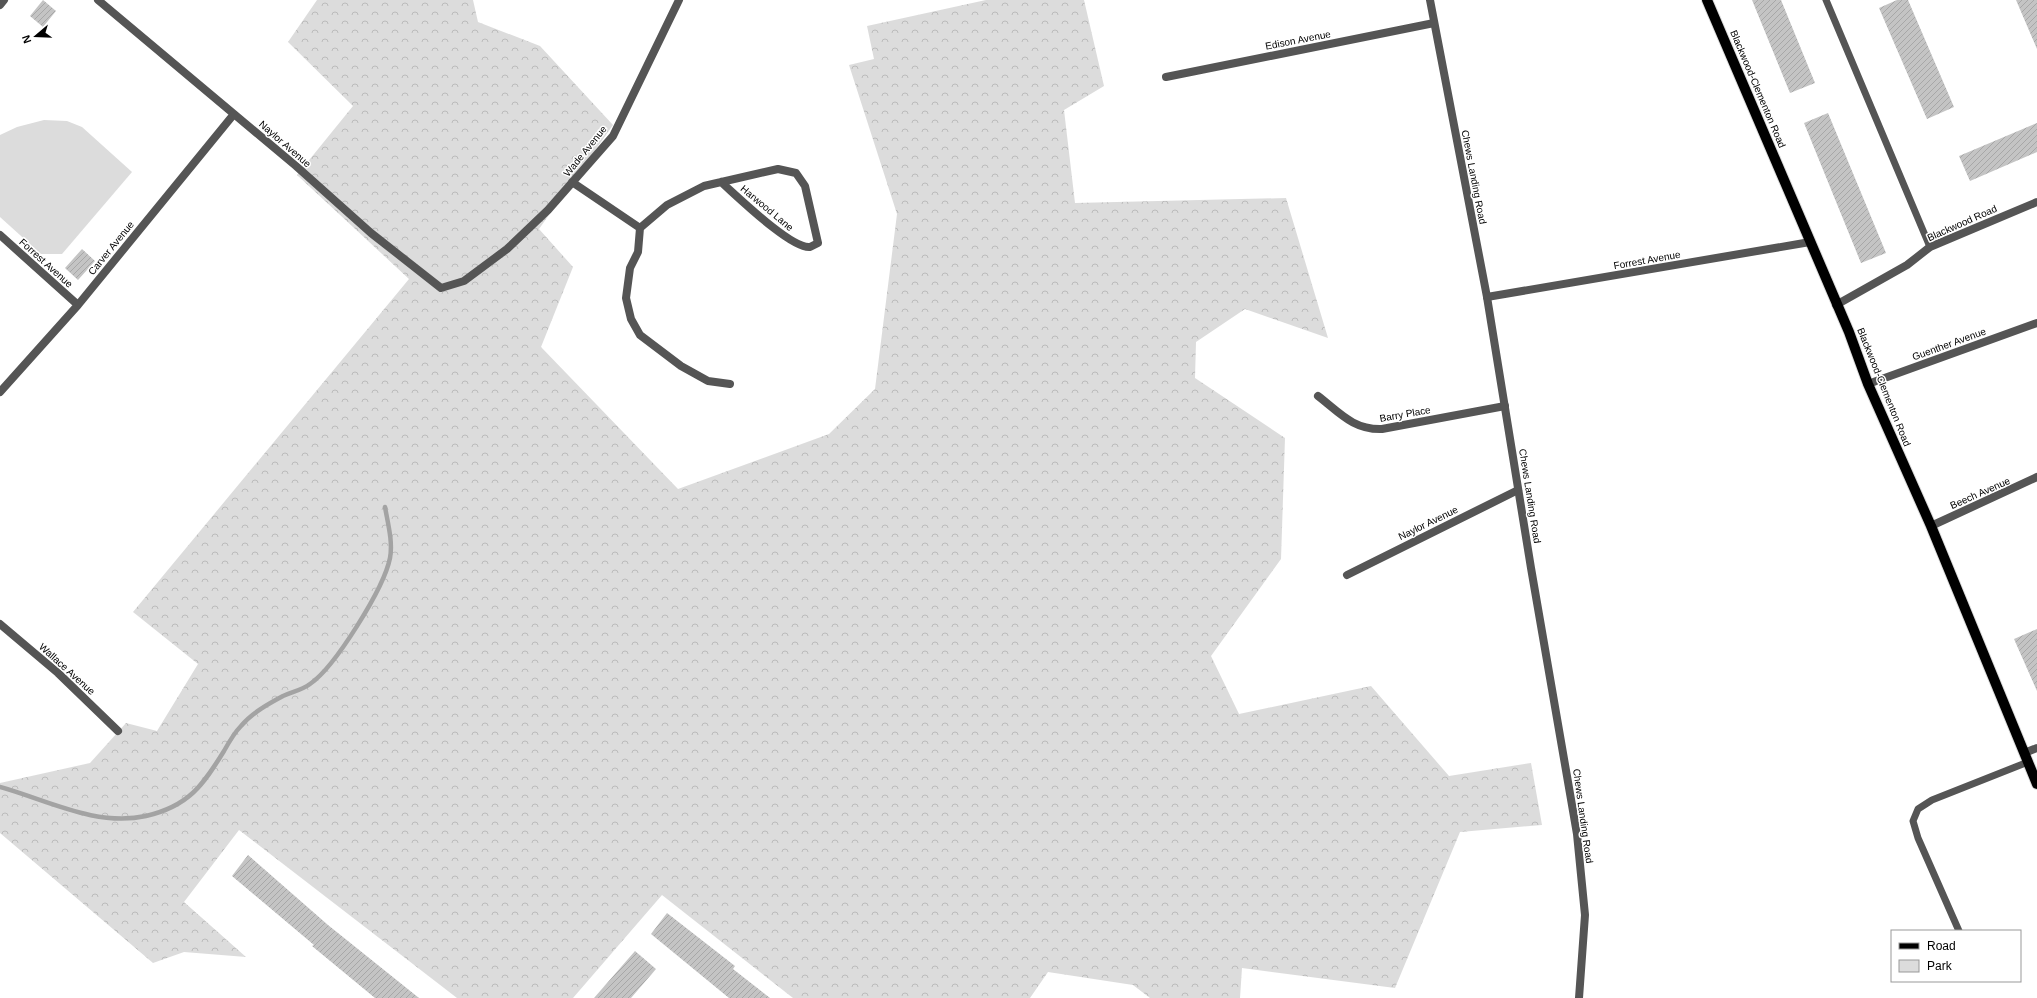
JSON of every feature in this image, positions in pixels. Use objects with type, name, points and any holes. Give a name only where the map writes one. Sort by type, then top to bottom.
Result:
[{"type":"main road","name":"Blackwood-Clementon Road","points":[[1707,0],[1836,305],[1849,332],[1868,384],[1931,526],[2037,784]]},
{"type":"street","points":[[0,5],[4,0]]},
{"type":"street","name":"Naylor Avenue","points":[[98,0],[234,114],[371,233],[441,288],[464,281]]},
{"type":"street","name":"Wade Avenue","points":[[464,281],[507,249],[548,210],[613,136],[679,0]]},
{"type":"street","name":"Chews Landing Road","points":[[1430,0],[1487,297],[1518,490],[1577,834],[1585,915],[1580,998]]},
{"type":"street","name":"Edison Avenue","points":[[1166,77],[1434,23]]},
{"type":"street","name":"Carver Avenue","points":[[0,392],[18,370],[78,305],[234,114]]},
{"type":"street","name":"Harwood Lane","points":[[640,228],[667,205],[704,186],[721,182],[778,169],[796,173],[805,186],[818,243],[810,247],[799,245],[781,234],[721,182]]},
{"type":"street","points":[[572,182],[640,228],[638,252],[630,268],[626,298],[631,319],[640,335],[681,366],[708,381],[730,384]]},
{"type":"street","name":"Blackwood Road","points":[[1836,305],[1908,265],[1930,247],[2037,202]]},
{"type":"street","name":"Forrest Avenue","points":[[0,235],[78,305]]},
{"type":"street","name":"Forrest Avenue","points":[[1487,297],[1810,242]]},
{"type":"street","name":"Guenther Avenue","points":[[1868,384],[2037,323]]},
{"type":"street","name":"Barry Place","points":[[1318,396],[1357,426],[1368,430],[1382,429],[1505,406]]},
{"type":"street","name":"Beech Avenue","points":[[1931,526],[2037,477]]},
{"type":"street","name":"Naylor Avenue","points":[[1347,575],[1518,490]]},
{"type":"street","name":"Wallace Avenue","points":[[0,624],[58,673],[118,731]]},
{"type":"street","points":[[2026,758],[2037,748]]},
{"type":"lane","points":[[1826,0],[1930,247]]},
{"type":"lane","points":[[1959,930],[1918,838],[1913,821],[1918,809],[1932,800],[2026,758]]},
{"type":"green space","points":[[317,0],[473,0],[478,22],[540,46],[613,125],[539,229],[573,267],[541,347],[678,489],[829,434],[875,389],[897,214],[849,65],[874,59],[867,26],[986,0],[1084,0],[1104,86],[1064,110],[1075,203],[1286,198],[1328,338],[1245,309],[1196,342],[1195,378],[1285,438],[1281,559],[1211,656],[1239,714],[1371,686],[1449,776],[1531,763],[1542,825],[1460,832],[1395,988],[1242,968],[1240,998],[1150,998],[1133,985],[1048,972],[1030,998],[793,998],[662,895],[573,998],[457,998],[239,830],[184,902],[246,957],[184,952],[153,963],[0,833],[0,783],[90,763],[126,723],[157,731],[198,664],[133,612],[409,279],[297,175],[353,106],[288,42]]},
{"type":"green space","points":[[44,120],[67,121],[82,127],[132,172],[62,254],[41,254],[0,217],[0,135],[17,127]]},
{"type":"building","points":[[43,0],[56,11],[43,27],[30,16]]},
{"type":"building","points":[[1752,0],[1781,0],[1815,83],[1790,93]]},
{"type":"building","points":[[1897,0],[1908,0],[1954,107],[1927,119],[1879,8]]},
{"type":"building","points":[[2016,0],[2037,0],[2037,49]]},
{"type":"building","points":[[1828,113],[1886,253],[1861,263],[1804,123]]},
{"type":"building","points":[[2037,123],[2037,152],[1970,181],[1959,156]]},
{"type":"building","points":[[82,249],[95,261],[78,280],[65,268]]},
{"type":"building","points":[[2037,629],[2037,691],[2014,639]]},
{"type":"building","points":[[248,855],[328,925],[419,998],[375,998],[312,946],[314,945],[232,876]]},
{"type":"building","points":[[667,913],[735,966],[733,969],[770,998],[729,998],[651,934]]},
{"type":"building","points":[[635,951],[656,969],[631,998],[594,998]]},
{"type":"waterway","points":[[0,787],[54,805],[90,815],[109,818],[146,816],[161,812],[184,800],[209,774],[238,729],[245,721],[272,702],[310,684],[320,675],[345,645],[369,607],[386,571],[390,558],[391,539],[385,507]]}]
